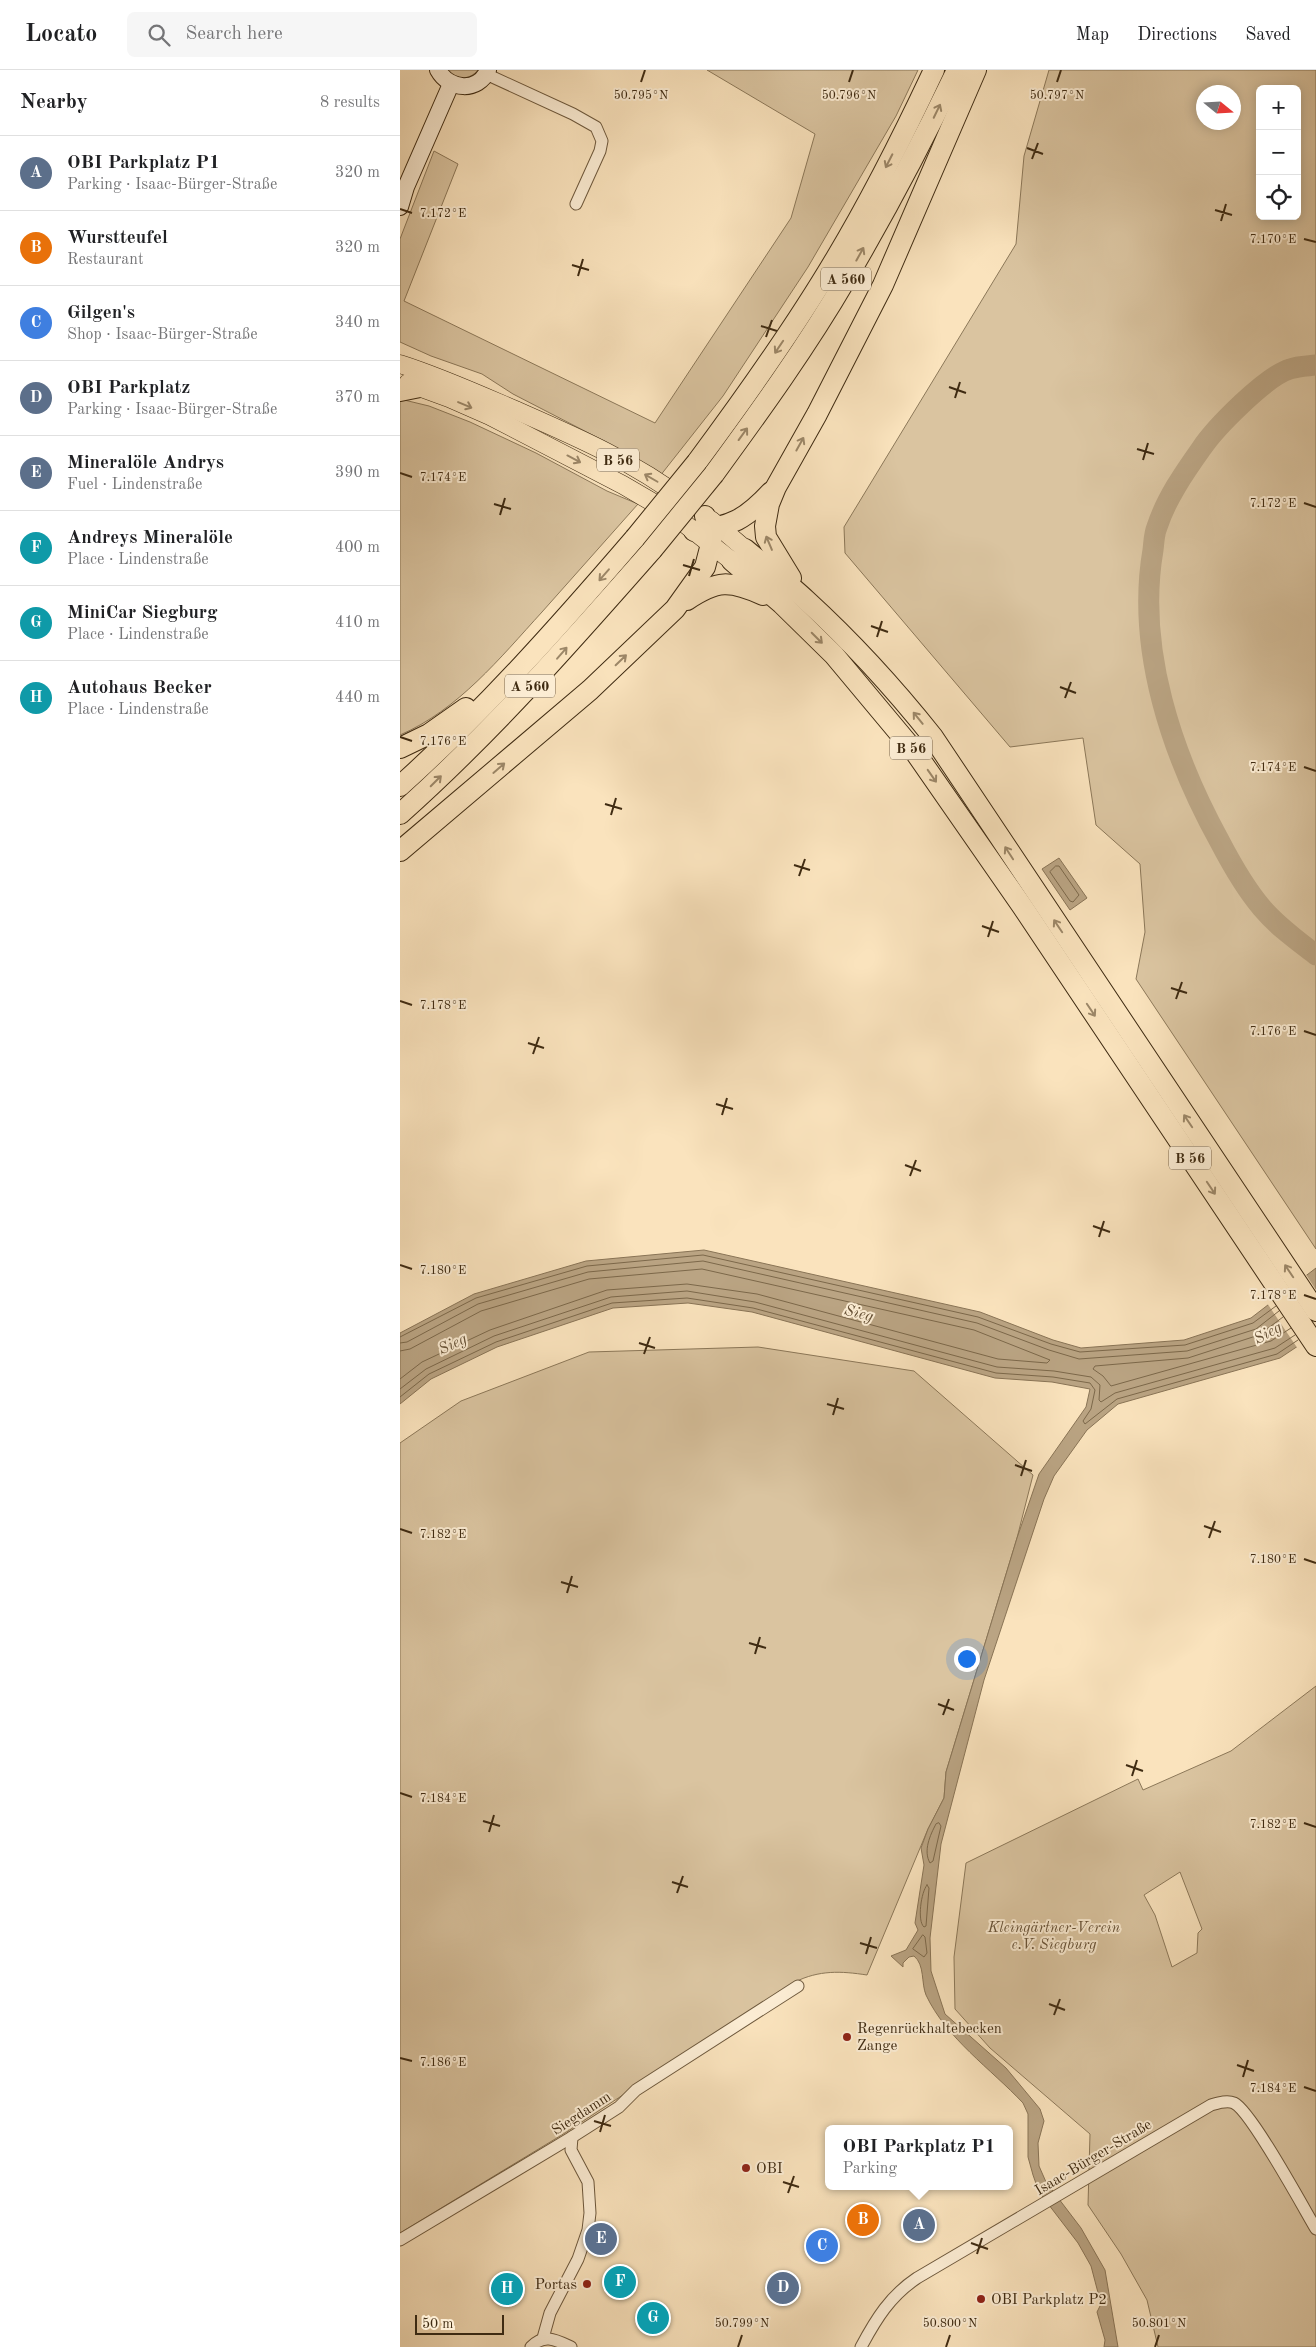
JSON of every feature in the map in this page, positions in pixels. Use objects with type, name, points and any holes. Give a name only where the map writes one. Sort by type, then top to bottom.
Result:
[{"type":"highway","name":"A 560","points":[[400,786],[513,675],[585,597],[636,538],[697,462],[779,348],[837,257],[906,128],[934,70]]},
{"type":"highway","name":"A 560","points":[[400,814],[430,787],[550,666],[652,550],[714,474],[794,360],[846,280],[903,178],[957,70]]},
{"type":"highway","points":[[804,599],[779,562],[766,537],[765,526],[769,504],[776,487],[817,414],[883,285],[976,70]]},
{"type":"highway","points":[[400,391],[420,387]]},
{"type":"highway","points":[[675,608],[705,567],[708,530],[748,515],[776,487]]},
{"type":"highway","name":"B 56","points":[[739,555],[804,599],[886,681],[933,737],[1072,964],[1316,1346]]},
{"type":"highway","name":"B 56","points":[[739,555],[782,604],[840,662],[915,752],[1072,964],[1316,1311]]},
{"type":"highway","points":[[400,851],[590,690],[675,608],[704,588],[718,584],[734,584],[748,588],[782,604]]},
{"type":"highway","points":[[400,748],[429,734],[513,675]]},
{"type":"main road","points":[[438,70],[444,79],[451,84],[467,86],[474,84],[487,72]]},
{"type":"main road","points":[[400,206],[403,191],[451,84]]},
{"type":"main road","name":"B 56","points":[[401,368],[420,387],[482,412],[531,436],[624,485],[670,513],[708,530]]},
{"type":"main road","name":"B 56","points":[[401,368],[543,421],[654,480],[708,530],[739,555]]},
{"type":"street","points":[[487,72],[596,126],[602,141],[600,151],[576,204]]},
{"type":"street","name":"Siegdamm","points":[[400,2240],[572,2137],[583,2128],[619,2107],[636,2090],[798,1986]]},
{"type":"street","name":"Isaac-Bürger-Straße","points":[[861,2347],[885,2306],[902,2288],[1211,2105],[1233,2102],[1250,2118],[1316,2229]]},
{"type":"street","points":[[543,2338],[550,2313],[578,2259],[588,2230],[590,2213],[588,2182],[570,2150],[572,2137]]},
{"type":"street","points":[[531,2347],[543,2338],[571,2347]]},
{"type":"green space","points":[[448,70],[478,70],[471,76],[463,78],[451,74]]},
{"type":"green space","points":[[707,70],[918,70],[896,116],[808,267],[723,396],[660,476],[606,442],[513,394],[482,374],[431,356],[400,342],[400,239],[434,151],[458,164],[404,301],[655,423],[791,218],[815,134]]},
{"type":"green space","points":[[1049,70],[1316,70],[1316,1249],[1136,979],[1145,932],[1140,864],[1096,825],[1083,738],[1010,747],[845,553],[844,527],[1016,244],[1024,156]]},
{"type":"green space","points":[[400,399],[429,406],[470,422],[536,453],[607,491],[638,504],[494,665],[441,712],[400,735]]},
{"type":"green space","points":[[758,1347],[914,1371],[1033,1475],[1017,1538],[946,1772],[944,1798],[928,1829],[867,1975],[830,1972],[813,1975],[795,1982],[565,2133],[400,2233],[400,1443],[461,1401],[589,1352]]},
{"type":"green space","name":"Kleingärtner-Verein e.V. Siegburg","points":[[1316,1686],[1316,2347],[1158,2347],[1147,2300],[1121,2254],[1088,2205],[1090,2134],[990,2048],[955,2009],[954,1957],[966,1863],[1138,1779],[1143,1790],[1231,1751]],"holes":[[[1180,1872],[1202,1929],[1198,1933],[1197,1953],[1172,1967],[1155,1915],[1144,1895]]]},
{"type":"water","points":[[1059,858],[1087,898],[1070,910],[1042,869]]},
{"type":"water","name":"Sieg","points":[[704,1250],[980,1312],[1053,1340],[1081,1348],[1184,1340],[1251,1318],[1316,1268],[1316,1334],[1280,1358],[1118,1404],[1087,1430],[1054,1476],[1044,1499],[984,1680],[941,1844],[930,1938],[931,1971],[945,2014],[1006,2068],[1040,2109],[1044,2121],[1038,2143],[1039,2166],[1046,2182],[1081,2228],[1105,2270],[1118,2347],[1104,2347],[1105,2340],[1097,2312],[1101,2304],[1091,2266],[1078,2243],[1039,2192],[1028,2157],[1028,2114],[1023,2103],[945,2025],[926,1995],[920,1964],[914,1956],[909,1957],[903,1963],[903,1967],[891,1956],[906,1950],[918,1930],[915,1923],[924,1865],[921,1848],[928,1829],[944,1798],[946,1772],[1017,1538],[1039,1474],[1086,1407],[1090,1389],[1052,1382],[995,1378],[752,1312],[688,1303],[613,1308],[497,1347],[431,1379],[400,1404],[400,1333],[474,1294],[586,1261]]},
{"type":"pier","points":[[1305,1273],[1316,1290],[1316,1337],[1298,1349],[1267,1303]]},
{"type":"waterway","points":[[1316,365],[1290,369],[1268,382],[1229,416],[1208,440],[1188,467],[1165,506],[1155,535],[1149,587],[1154,663],[1162,700],[1187,774],[1203,809],[1244,884],[1268,915],[1316,955]]},
{"type":"place","name":"Regenrückhaltebecken Zange","points":[[847,2037]]},
{"type":"place","name":"OBI","points":[[746,2168]]},
{"type":"place","name":"Wurstteufel","points":[[863,2220]]},
{"type":"place","name":"OBI Parkplatz P1","points":[[919,2225]]},
{"type":"place","name":"Mineralöle Andrys","points":[[601,2239]]},
{"type":"place","name":"Gilgen's","points":[[822,2246]]},
{"type":"place","name":"Andreys Mineralöle","points":[[620,2282]]},
{"type":"place","name":"Portas","points":[[587,2284]]},
{"type":"place","name":"OBI Parkplatz","points":[[783,2288]]},
{"type":"place","name":"Autohaus Becker","points":[[507,2289]]},
{"type":"place","name":"OBI Parkplatz P2","points":[[981,2299]]},
{"type":"place","name":"MiniCar Siegburg","points":[[653,2318]]}]
